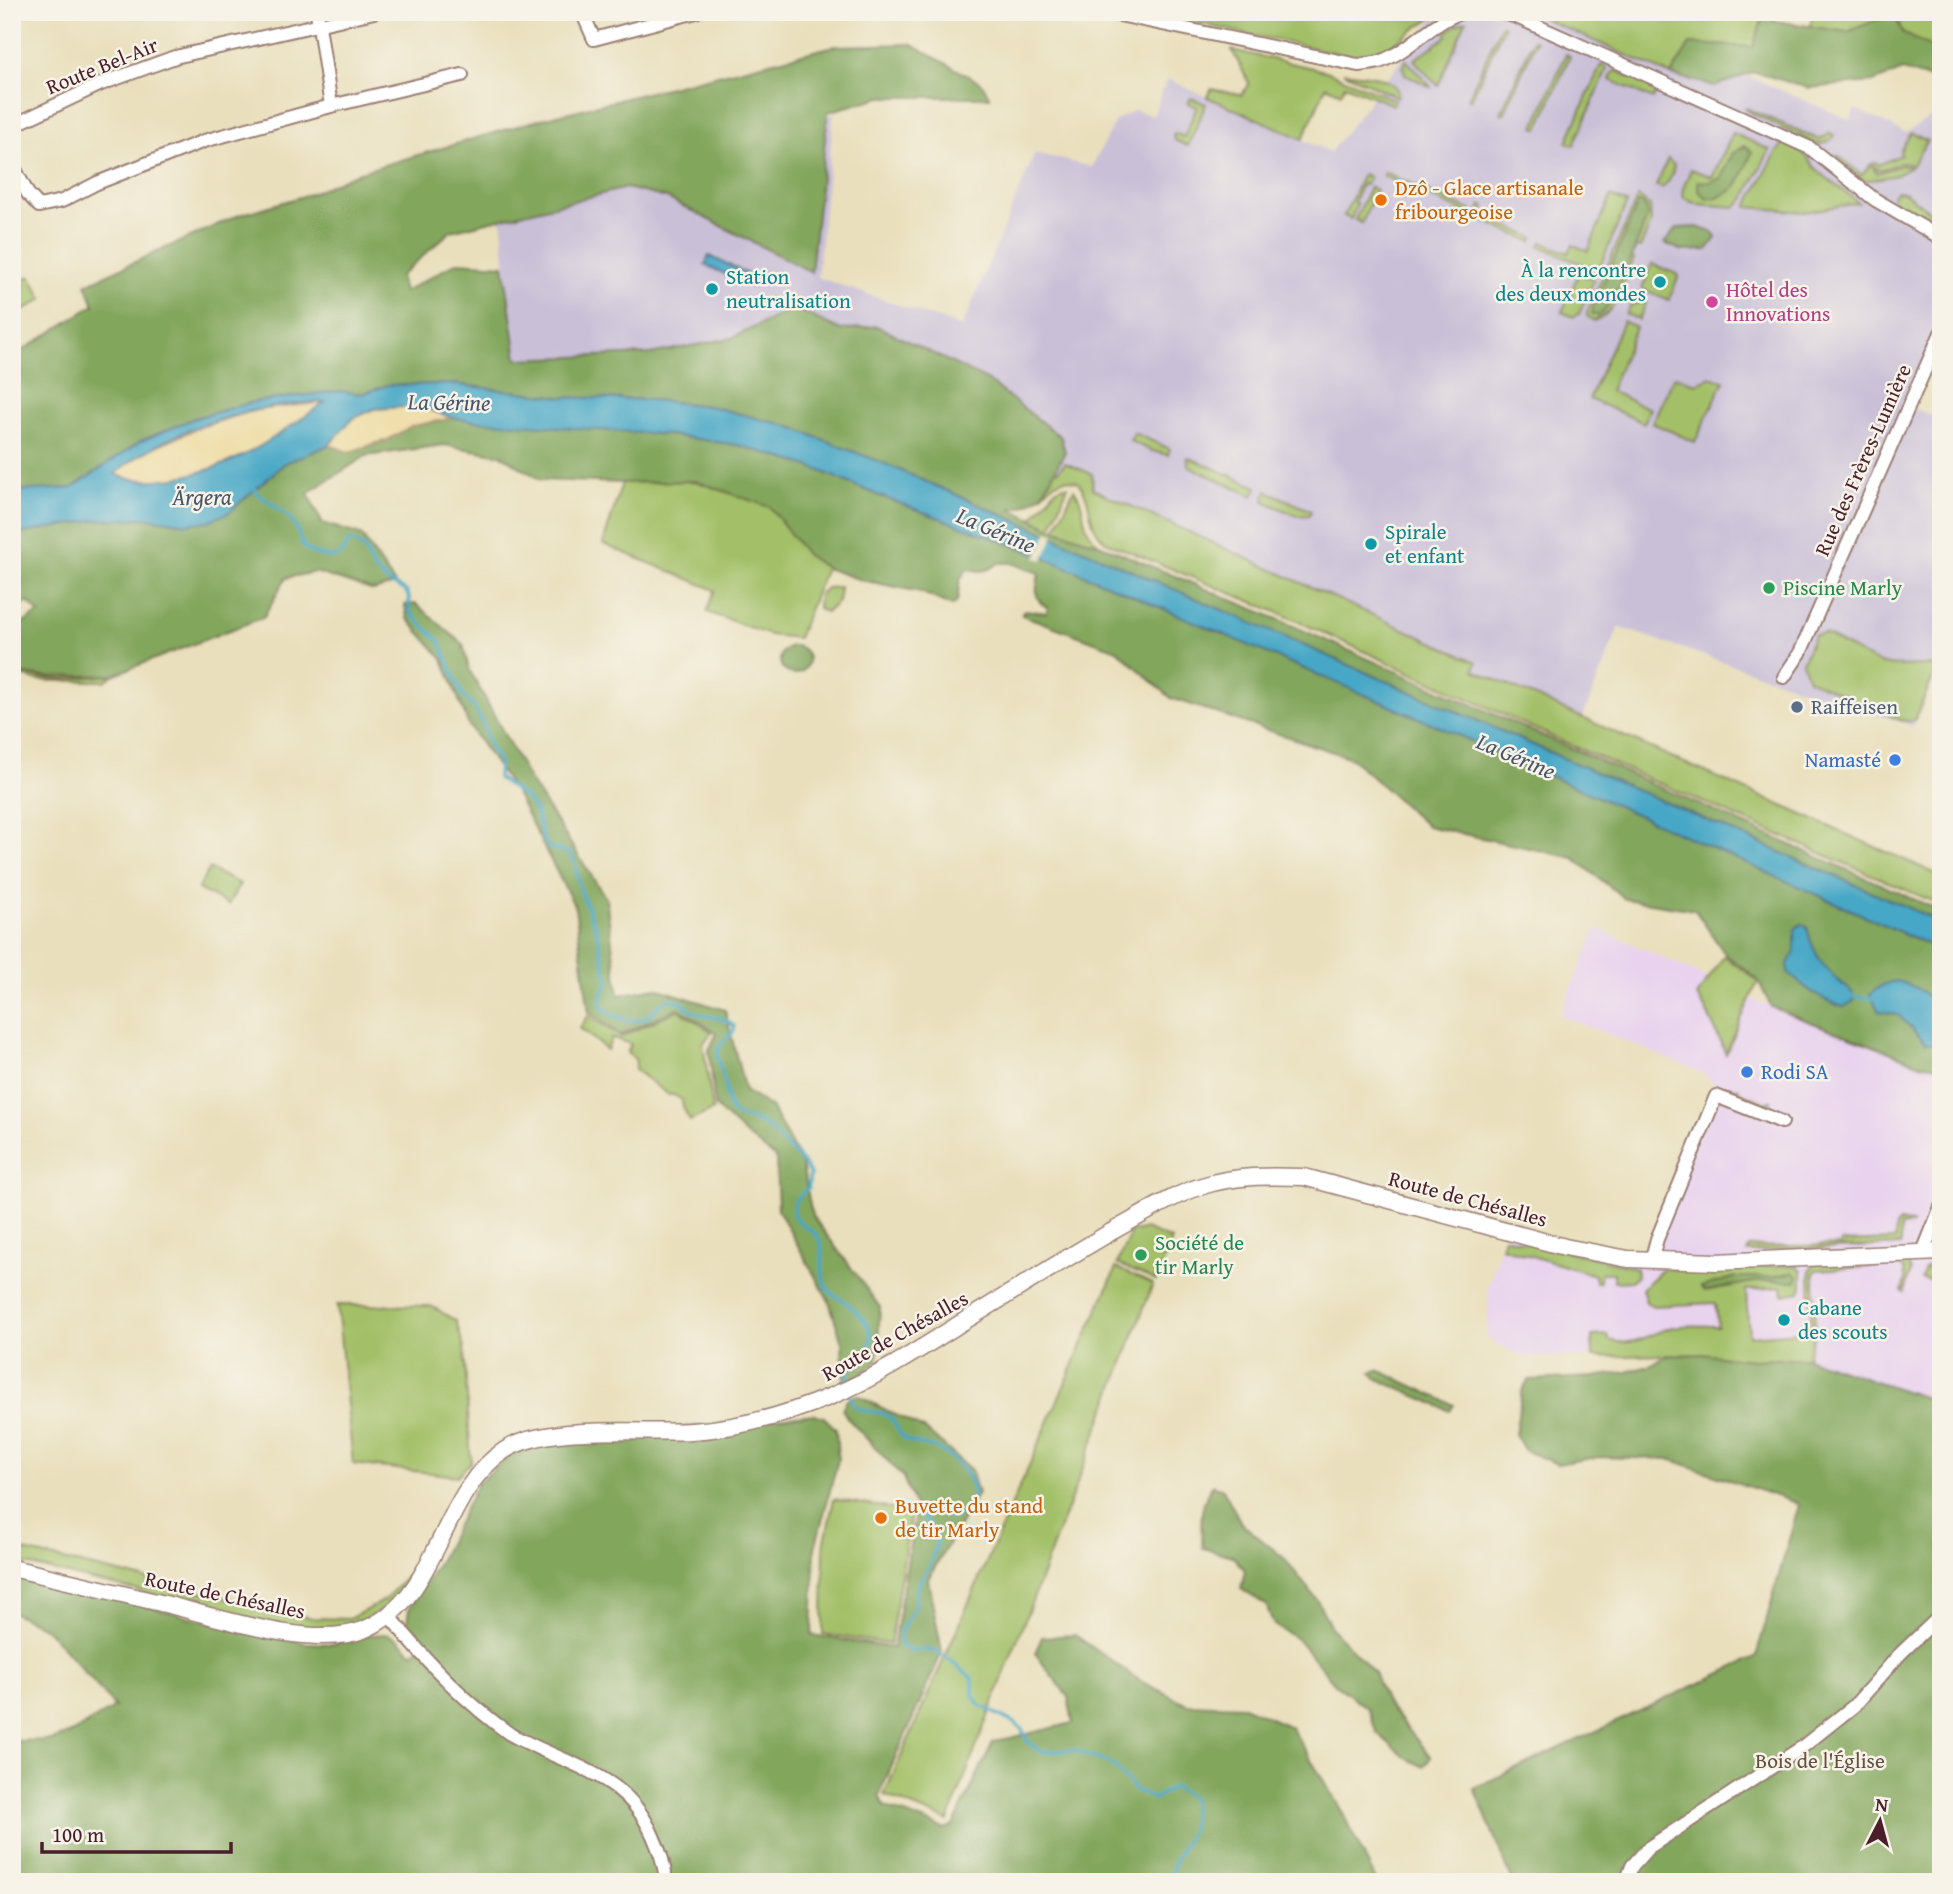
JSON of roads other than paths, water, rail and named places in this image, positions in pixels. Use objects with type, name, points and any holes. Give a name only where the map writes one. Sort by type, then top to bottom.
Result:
[{"type":"street","name":"Route Bel-Air","points":[[12,126],[78,94],[141,68],[318,18],[374,12]]},
{"type":"street","points":[[582,12],[593,39],[696,12]]},
{"type":"street","points":[[1105,12],[1357,65],[1378,63],[1446,19],[1464,12]]},
{"type":"street","points":[[1501,12],[1810,148],[1874,200],[1941,238]]},
{"type":"street","points":[[318,18],[331,106]]},
{"type":"street","points":[[12,164],[28,194],[39,206],[62,201],[130,169],[204,141],[331,106],[462,75]]},
{"type":"street","name":"Rue des Frères-Lumière","points":[[1784,677],[1800,653],[1941,333]]},
{"type":"street","points":[[1651,1261],[1657,1239],[1716,1096],[1782,1122]]},
{"type":"street","name":"Route de Chésalles","points":[[12,1568],[255,1626],[307,1635],[333,1635],[363,1630],[401,1605],[419,1579],[472,1480],[486,1464],[508,1448],[530,1439],[559,1434],[698,1431],[747,1423],[793,1411],[864,1382],[1098,1240],[1177,1196],[1228,1179],[1304,1177],[1566,1247],[1607,1256],[1651,1261],[1716,1262],[1941,1252]]},
{"type":"street","points":[[1923,1252],[1941,1207]]},
{"type":"street","points":[[388,1614],[419,1652],[468,1700],[511,1735],[603,1778],[630,1798],[647,1821],[664,1863],[666,1882]]},
{"type":"street","points":[[1626,1882],[1632,1866],[1648,1848],[1801,1748],[1855,1705],[1900,1654],[1941,1615]]},
{"type":"water","points":[[709,256],[753,276],[749,285],[705,265]]},
{"type":"water","name":"Ärgera","points":[[453,384],[561,397],[653,400],[709,406],[788,426],[883,463],[1941,922],[1941,950],[1463,737],[1029,551],[880,496],[809,466],[738,445],[669,435],[476,421],[453,418],[418,406],[374,409],[352,419],[329,445],[285,463],[228,513],[209,521],[188,524],[148,518],[95,520],[12,535],[12,491],[72,488],[141,441],[195,418],[254,402],[338,391],[362,394],[388,385]],"holes":[[[325,402],[254,449],[198,473],[162,480],[129,478],[115,474],[160,444],[214,422],[271,408]]]},
{"type":"water","points":[[1801,924],[1807,926],[1813,947],[1823,964],[1852,992],[1854,1001],[1844,1007],[1814,993],[1788,973],[1788,964],[1795,951],[1795,929]]},
{"type":"water","points":[[1895,981],[1919,989],[1933,1002],[1939,1021],[1941,1045],[1926,1043],[1898,1015],[1879,1011],[1870,995],[1881,986]]},
{"type":"waterway","points":[[255,488],[256,492],[287,515],[296,527],[303,546],[312,553],[332,558],[341,554],[350,540],[364,548],[373,568],[388,582],[406,591],[409,610],[439,640],[463,696],[474,707],[499,762],[498,778],[527,799],[536,812],[544,842],[550,848],[569,853],[574,859],[580,889],[597,932],[608,982],[601,1006],[618,1017],[638,1020],[650,1015],[664,1002],[675,1000],[695,1012],[722,1019],[734,1026],[734,1031],[720,1044],[717,1056],[725,1082],[728,1105],[735,1115],[768,1127],[805,1165],[810,1175],[808,1188],[794,1203],[794,1215],[820,1241],[826,1286],[832,1294],[854,1309],[869,1328],[870,1344],[850,1369],[848,1384]]},
{"type":"waterway","points":[[1851,996],[1878,999]]},
{"type":"waterway","points":[[849,1392],[859,1409],[890,1417],[907,1440],[938,1449],[951,1458],[964,1470],[972,1485],[972,1500],[961,1513],[949,1517],[927,1510],[923,1518],[936,1533],[936,1547],[931,1563],[918,1586],[913,1611],[900,1632],[900,1645],[911,1651],[920,1649],[936,1652],[950,1660],[971,1677],[973,1695],[979,1705],[1016,1724],[1022,1729],[1027,1741],[1041,1752],[1074,1750],[1112,1764],[1136,1791],[1154,1799],[1174,1786],[1193,1799],[1191,1831],[1176,1858],[1169,1882]]},
{"type":"place","name":"Dzô - Glace artisanale fribourgeoise","points":[[1381,200]]},
{"type":"place","name":"À la rencontre des deux mondes","points":[[1660,282]]},
{"type":"place","name":"Station neutralisation","points":[[712,289]]},
{"type":"place","name":"Hôtel des Innovations","points":[[1712,302]]},
{"type":"place","name":"Spirale et enfant","points":[[1371,544]]},
{"type":"place","name":"Piscine Marly","points":[[1769,588]]},
{"type":"place","name":"Raiffeisen","points":[[1797,707]]},
{"type":"place","name":"Namasté","points":[[1895,760]]},
{"type":"place","name":"Rodi SA","points":[[1747,1072]]},
{"type":"place","name":"Société de tir Marly","points":[[1141,1255]]},
{"type":"place","name":"Cabane des scouts","points":[[1784,1320]]},
{"type":"place","name":"Buvette du stand de tir Marly","points":[[881,1518]]},
{"type":"water label","name":"La Gérine","points":[[449,402]]},
{"type":"water label","name":"La Gérine","points":[[996,530]]},
{"type":"water label","name":"La Gérine","points":[[1516,756]]},
{"type":"park label","name":"Bois de l'Église","points":[[1820,1761]]}]
